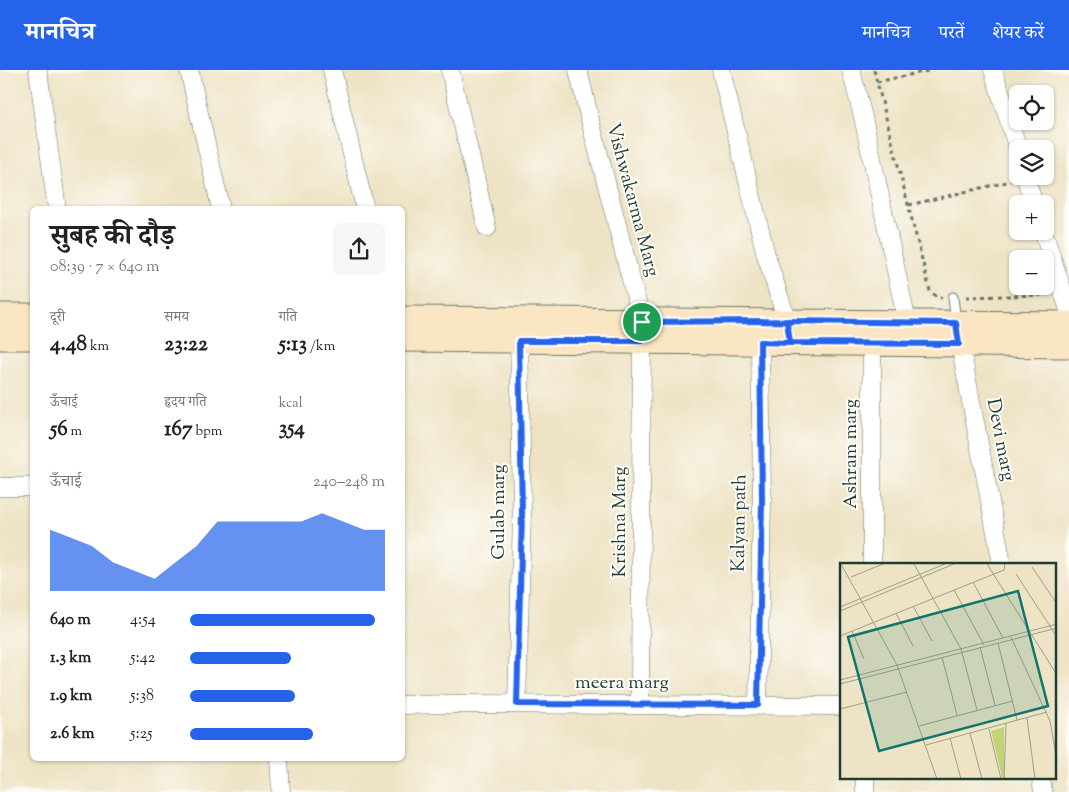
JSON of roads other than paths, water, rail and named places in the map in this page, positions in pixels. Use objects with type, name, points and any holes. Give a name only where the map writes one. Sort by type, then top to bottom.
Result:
[{"type":"street","points":[[38,70],[56,206]]},
{"type":"street","points":[[189,70],[219,206]]},
{"type":"street","points":[[332,70],[364,206]]},
{"type":"street","points":[[450,70],[487,228]]},
{"type":"street","name":"Vishwakarma Marg","points":[[578,70],[642,332]]},
{"type":"street","points":[[722,70],[766,255],[788,332]]},
{"type":"street","points":[[851,70],[863,117],[907,322]]},
{"type":"street","points":[[993,70],[1015,140]]},
{"type":"street","points":[[1046,240],[1069,310]]},
{"type":"street","points":[[0,316],[30,316]]},
{"type":"street","points":[[405,319],[519,331]]},
{"type":"street","points":[[405,339],[519,331],[788,332],[907,322],[958,333],[1069,345]]},
{"type":"street","points":[[642,332],[760,342],[788,332],[872,343],[958,333],[1069,324]]},
{"type":"street","name":"Gulab marg","points":[[517,704],[522,514],[519,331]]},
{"type":"street","name":"Krishna Marg","points":[[640,704],[642,332]]},
{"type":"street","name":"Devi marg","points":[[958,333],[1002,563]]},
{"type":"street","points":[[0,337],[30,337]]},
{"type":"street","name":"Kalyan path","points":[[758,705],[762,500],[760,342]]},
{"type":"street","name":"Ashram marg","points":[[872,343],[872,563]]},
{"type":"street","points":[[0,487],[30,487]]},
{"type":"street","name":"meera marg","points":[[405,705],[640,704],[840,706]]},
{"type":"street","points":[[279,761],[282,792]]},
{"type":"lane","points":[[953,297],[958,333]]}]
